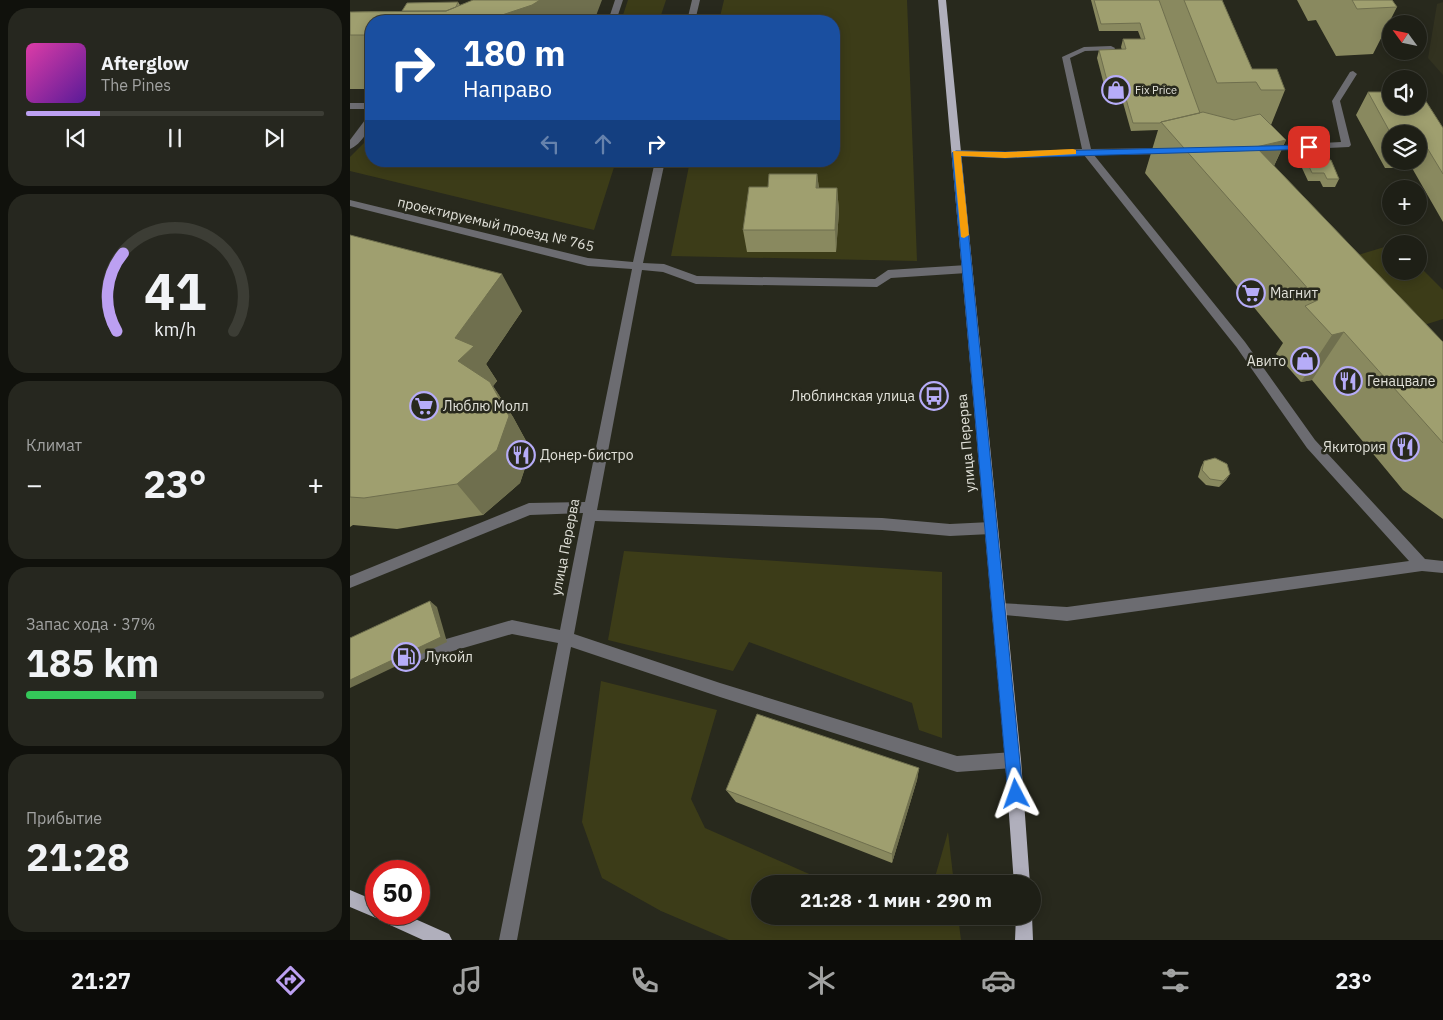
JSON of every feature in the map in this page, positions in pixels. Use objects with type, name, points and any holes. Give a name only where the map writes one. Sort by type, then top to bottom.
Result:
[{"type":"main road","name":"улица Перерва","points":[[942,0],[992,528],[1021,875]]},
{"type":"main road","points":[[350,898],[365,905]]},
{"type":"main road","points":[[410,925],[443,940]]},
{"type":"main road","points":[[1024,925],[1024,940]]},
{"type":"street","points":[[614,15],[619,0]]},
{"type":"street","points":[[692,15],[696,0]]},
{"type":"street","points":[[1111,48],[1084,49],[1066,57],[1087,152],[1241,346],[1311,444],[1422,565]]},
{"type":"street","points":[[1252,150],[1346,145],[1336,101],[1353,74]]},
{"type":"street","points":[[350,106],[365,106]]},
{"type":"street","points":[[350,146],[365,128]]},
{"type":"street","points":[[956,153],[1005,155],[1174,151]]},
{"type":"street","name":"улица Перерва","points":[[508,940],[637,266],[659,167]]},
{"type":"street","name":"проектируемый проезд № 765","points":[[350,203],[588,262],[664,268],[696,280],[877,283],[888,274],[967,269]]},
{"type":"street","points":[[350,582],[529,509],[882,524],[950,530],[992,528]]},
{"type":"street","points":[[999,609],[1067,614],[1422,565],[1443,567]]},
{"type":"street","points":[[398,660],[512,627],[566,638],[720,690],[957,764],[1013,760]]},
{"type":"shaded area","points":[[628,0],[666,0],[661,15],[623,15]]},
{"type":"shaded area","points":[[724,0],[907,0],[917,261],[671,256],[689,167],[840,167],[840,15],[720,15]]},
{"type":"shaded area","points":[[1443,2],[1443,75],[1428,58],[1437,4]]},
{"type":"shaded area","points":[[365,142],[365,167],[614,167],[594,230],[350,171],[350,157]]},
{"type":"shaded area","points":[[1382,248],[1382,280],[1427,280],[1427,274],[1443,290],[1443,319],[1424,325],[1358,255]]},
{"type":"shaded area","points":[[624,551],[942,572],[942,738],[919,730],[912,703],[749,642],[733,671],[608,640]]},
{"type":"shaded area","points":[[601,681],[717,710],[691,799],[705,828],[812,875],[751,875],[751,925],[959,925],[961,940],[729,940],[661,911],[602,878],[582,822]]},
{"type":"shaded area","points":[[948,832],[953,875],[936,875]]},
{"type":"building","points":[[473,0],[540,0],[532,5],[502,15],[365,15],[365,35],[350,35],[350,12],[446,11]]},
{"type":"building","points":[[1094,0],[1159,0],[1200,113],[1160,123],[1133,123],[1124,92],[1110,92],[1099,50],[1126,49],[1123,39],[1145,39],[1140,23],[1101,24]]},
{"type":"building","points":[[1184,0],[1222,0],[1252,69],[1277,69],[1285,90],[1261,90],[1256,82],[1217,83]]},
{"type":"building","points":[[1352,0],[1392,0],[1397,7],[1357,9]]},
{"type":"building","points":[[458,2],[456,7],[446,11],[402,11],[407,3]]},
{"type":"building","points":[[1368,92],[1382,92],[1382,115],[1427,115],[1427,103],[1443,128],[1443,174],[1427,148],[1427,125],[1386,125]]},
{"type":"building","points":[[1203,112],[1234,120],[1260,114],[1286,140],[1256,147],[1443,342],[1443,443],[1344,332],[1332,335],[1305,306],[1318,300],[1161,122]]},
{"type":"building","points":[[1306,160],[1331,160],[1339,179],[1327,179],[1324,173],[1312,173]]},
{"type":"building","points":[[769,174],[817,174],[816,188],[837,188],[835,230],[743,230],[749,187],[768,187]]},
{"type":"building","name":"Люблю Молл","points":[[350,235],[502,274],[455,338],[474,346],[458,361],[490,382],[509,416],[497,450],[457,484],[364,498],[350,497]]},
{"type":"building","points":[[1215,458],[1227,464],[1230,474],[1223,481],[1210,479],[1202,470],[1204,461]]},
{"type":"building","points":[[430,601],[441,637],[350,680],[350,638]]},
{"type":"building","points":[[757,714],[919,768],[892,854],[726,790]]},
{"type":"slow traffic","points":[[964,235],[956,153],[1005,155],[1073,152]]},
{"type":"place","name":"Fix Price","points":[[1116,90]]},
{"type":"place","name":"Магнит","points":[[1251,293]]},
{"type":"place","name":"Авито","points":[[1305,361]]},
{"type":"place","name":"Генацвале","points":[[1348,381]]},
{"type":"place","name":"Люблинская улица","points":[[934,396]]},
{"type":"place","name":"Люблю Молл","points":[[424,406]]},
{"type":"place","name":"Якитория","points":[[1405,447]]},
{"type":"place","name":"Донер-бистро","points":[[521,455]]},
{"type":"place","name":"Лукойл","points":[[406,657]]},
{"type":"route","points":[[1016,794],[956,153],[1005,155],[1309,147]]}]
